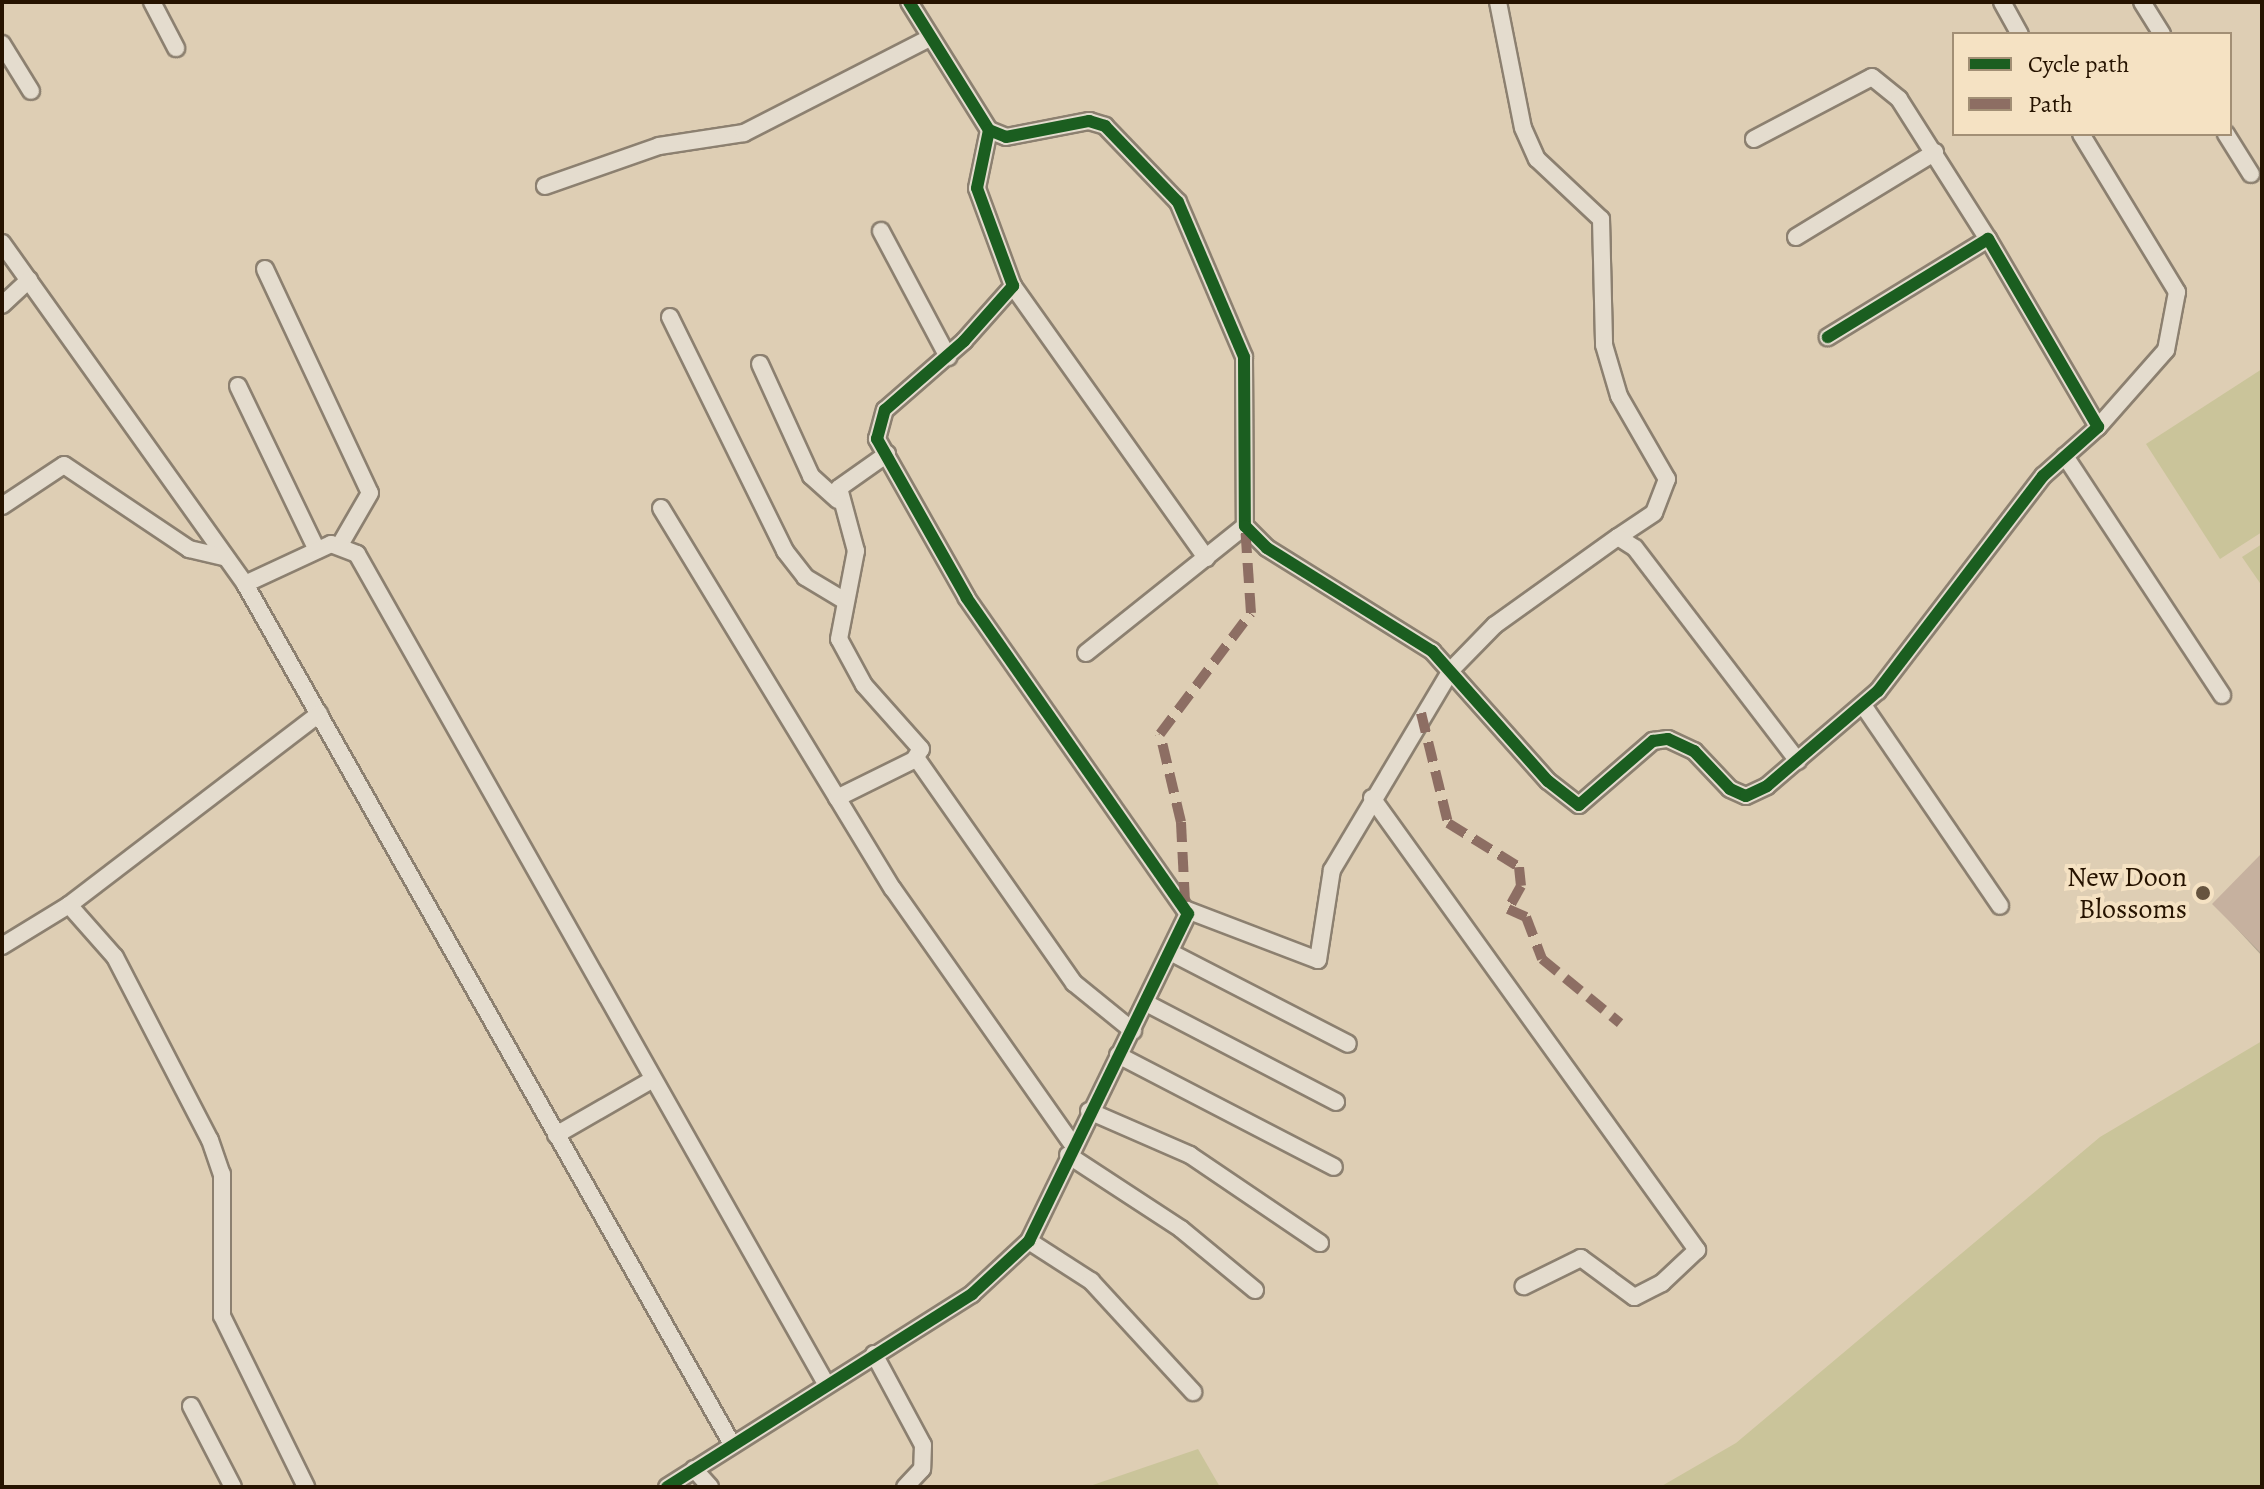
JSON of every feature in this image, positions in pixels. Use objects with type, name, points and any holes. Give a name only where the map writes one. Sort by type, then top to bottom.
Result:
[{"type":"street","points":[[152,2],[176,48]]},
{"type":"street","points":[[909,2],[989,130],[1006,137],[1089,121],[1105,126],[1178,202],[1244,357],[1245,526],[1267,548],[1399,628],[1452,669],[1548,781],[1579,805],[1653,741],[1681,742],[1746,796],[1798,761],[1863,705],[2065,456],[2098,427],[2166,350],[2177,292],[2082,136]]},
{"type":"street","points":[[1013,286],[948,357],[885,410],[876,426],[887,454],[967,598],[1083,772],[1187,910],[1318,960],[1332,870],[1372,798],[1452,669],[1495,625],[1654,513],[1667,479],[1619,396],[1604,345],[1601,219],[1537,159],[1523,128],[1498,2]]},
{"type":"street","points":[[2002,2],[2019,32]]},
{"type":"street","points":[[2142,2],[2161,32]]},
{"type":"street","points":[[545,186],[659,146],[744,133],[930,38]]},
{"type":"street","points":[[2,44],[31,91]]},
{"type":"street","points":[[1754,139],[1872,77],[1899,99],[1988,239],[2098,427]]},
{"type":"street","points":[[989,130],[977,188],[1013,286],[1206,558]]},
{"type":"street","points":[[2227,136],[2251,174]]},
{"type":"street","points":[[1796,237],[1935,152]]},
{"type":"street","points":[[881,231],[948,357]]},
{"type":"street","points":[[1828,337],[1988,239]]},
{"type":"street","points":[[2,243],[245,584],[732,1444]]},
{"type":"street","points":[[245,584],[317,550],[341,543],[370,493],[265,269]]},
{"type":"street","points":[[2,305],[29,280]]},
{"type":"street","points":[[670,317],[785,551],[805,577],[845,601]]},
{"type":"street","points":[[760,364],[811,476],[838,500],[856,551],[845,601],[843,656],[916,737],[917,759],[1074,983],[1133,1031]]},
{"type":"street","points":[[238,386],[317,550]]},
{"type":"street","points":[[838,500],[847,479],[887,454]]},
{"type":"street","points":[[2065,456],[2222,695]]},
{"type":"street","points":[[2,506],[64,465],[189,549],[223,557]]},
{"type":"street","points":[[661,508],[837,798],[970,1004],[1071,1150],[1181,1229],[1255,1290]]},
{"type":"street","points":[[1086,653],[1245,526]]},
{"type":"street","points":[[1618,537],[1635,548],[1798,761]]},
{"type":"street","points":[[341,543],[365,567],[522,836],[650,1081],[825,1382]]},
{"type":"street","points":[[1863,705],[2000,906]]},
{"type":"street","points":[[2,946],[69,905],[319,714]]},
{"type":"street","points":[[837,798],[917,759]]},
{"type":"street","points":[[1372,798],[1697,1250],[1662,1283],[1634,1297],[1581,1258],[1524,1286]]},
{"type":"street","points":[[69,905],[115,957],[210,1140],[222,1174],[222,1316],[306,1487]]},
{"type":"street","points":[[667,1487],[825,1382],[972,1294],[1029,1241],[1089,1111],[1148,1004],[1187,910]]},
{"type":"street","points":[[1170,952],[1348,1044]]},
{"type":"street","points":[[1148,1004],[1336,1102]]},
{"type":"street","points":[[1118,1055],[1334,1167]]},
{"type":"street","points":[[556,1135],[650,1081]]},
{"type":"street","points":[[1089,1111],[1190,1155],[1320,1243]]},
{"type":"street","points":[[1029,1241],[1091,1281],[1193,1392]]},
{"type":"street","points":[[874,1354],[923,1445],[922,1469],[905,1487]]},
{"type":"street","points":[[191,1406],[233,1487]]},
{"type":"street","points":[[694,1469],[710,1487]]},
{"type":"shaded area","points":[[2262,369],[2262,532],[2220,559],[2146,444]]},
{"type":"shaded area","points":[[2262,544],[2262,586],[2242,557]]},
{"type":"shaded area","points":[[2262,1041],[2262,1487],[1660,1487],[1736,1443],[2100,1137]]},
{"type":"shaded area","points":[[1198,1449],[1220,1487],[1087,1487]]},
{"type":"building","points":[[2262,853],[2262,954],[2212,904]]},
{"type":"marked path","points":[[1185,902],[1181,822],[1160,734],[1251,613],[1245,526]]},
{"type":"marked path","points":[[1421,713],[1448,823],[1519,867],[1521,886],[1508,909],[1526,917],[1542,959],[1620,1023]]},
{"type":"cycle path","points":[[909,2],[989,130],[1006,137],[1089,121],[1105,126],[1178,202],[1244,357],[1245,526],[1267,548],[1432,651],[1548,781],[1579,805],[1653,741],[1668,739],[1694,751],[1730,789],[1746,796],[1767,786],[1878,691],[2043,476],[2098,427],[1988,239],[1828,337]]},
{"type":"cycle path","points":[[667,1487],[972,1294],[1029,1241],[1188,914],[967,598],[877,439],[885,410],[964,341],[1013,286],[977,188],[989,130]]},
{"type":"place","name":"New Doon Blossoms","points":[[2203,893]]}]
